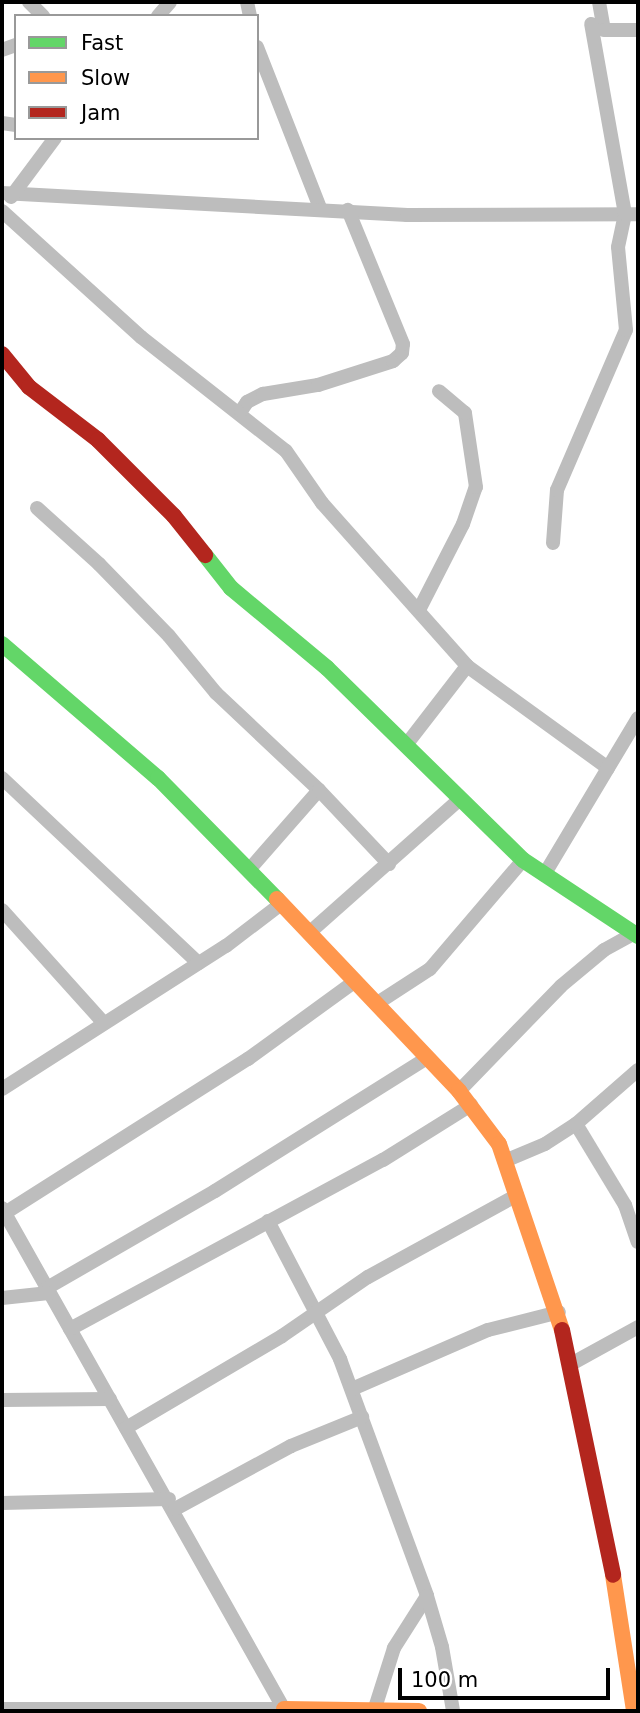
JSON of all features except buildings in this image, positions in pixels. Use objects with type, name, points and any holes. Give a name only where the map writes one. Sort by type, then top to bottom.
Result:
[{"type":"street","points":[[599,2],[604,30],[638,30]]},
{"type":"street","points":[[553,543],[557,490],[626,330],[618,247],[631,214],[591,24]]},
{"type":"street","points":[[259,59],[265,95],[321,210]]},
{"type":"street","points":[[53,140],[8,193],[2,210],[141,337],[241,411],[286,451],[323,503],[420,608],[467,666],[608,768]]},
{"type":"street","points":[[8,193],[422,215],[631,214]]},
{"type":"street","points":[[241,411],[263,394],[318,385],[393,361],[402,353],[403,344],[348,210]]},
{"type":"street","points":[[2,354],[29,387],[98,440],[174,516],[231,588],[327,668],[523,860],[637,934]]},
{"type":"street","points":[[420,608],[463,524],[476,487],[466,413],[439,391]]},
{"type":"street","points":[[37,508],[99,564],[169,636],[216,693],[319,790],[389,864]]},
{"type":"street","points":[[2,644],[158,778],[249,870],[459,1091],[507,1160],[559,1312],[572,1364],[604,1521],[634,1711]]},
{"type":"street","points":[[405,745],[467,666]]},
{"type":"street","points":[[544,875],[638,718]]},
{"type":"street","points":[[2,778],[198,963]]},
{"type":"street","points":[[249,870],[319,790]]},
{"type":"street","points":[[309,933],[459,800]]},
{"type":"street","points":[[376,1004],[430,969],[523,860]]},
{"type":"street","points":[[2,1089],[198,963],[281,904]]},
{"type":"street","points":[[2,910],[103,1022]]},
{"type":"street","points":[[459,1091],[561,986],[604,950],[637,934]]},
{"type":"street","points":[[285,1710],[172,1504],[3,1210],[248,1059],[354,982]]},
{"type":"street","points":[[2,1298],[48,1290],[215,1191],[427,1058]]},
{"type":"street","points":[[507,1160],[545,1144],[576,1124],[638,1070]]},
{"type":"street","points":[[624,1084],[638,1090]]},
{"type":"street","points":[[70,1329],[383,1160],[471,1105]]},
{"type":"street","points":[[576,1124],[625,1205],[638,1242]]},
{"type":"street","points":[[126,1428],[319,1311],[368,1277],[517,1195]]},
{"type":"street","points":[[268,1221],[319,1311],[352,1390],[426,1596],[442,1647],[453,1711]]},
{"type":"street","points":[[352,1390],[488,1330],[559,1312]]},
{"type":"street","points":[[572,1364],[638,1327]]},
{"type":"street","points":[[2,1401],[110,1399]]},
{"type":"street","points":[[2,1503],[172,1504],[291,1447],[362,1417]]},
{"type":"street","points":[[374,1711],[394,1648],[426,1596]]},
{"type":"street","points":[[2,1709],[419,1711]]},
{"type":"traffic: fast","points":[[205,555],[231,588],[327,668],[523,860],[638,936]]},
{"type":"traffic: fast","points":[[2,644],[158,778],[277,899]]},
{"type":"traffic: slow","points":[[277,899],[459,1091],[499,1144],[562,1330]]},
{"type":"traffic: slow","points":[[613,1575],[634,1711]]},
{"type":"traffic: slow","points":[[284,1709],[419,1711]]},
{"type":"traffic: jam","points":[[2,354],[29,387],[98,440],[174,516],[205,555]]},
{"type":"traffic: jam","points":[[562,1330],[613,1575]]}]
